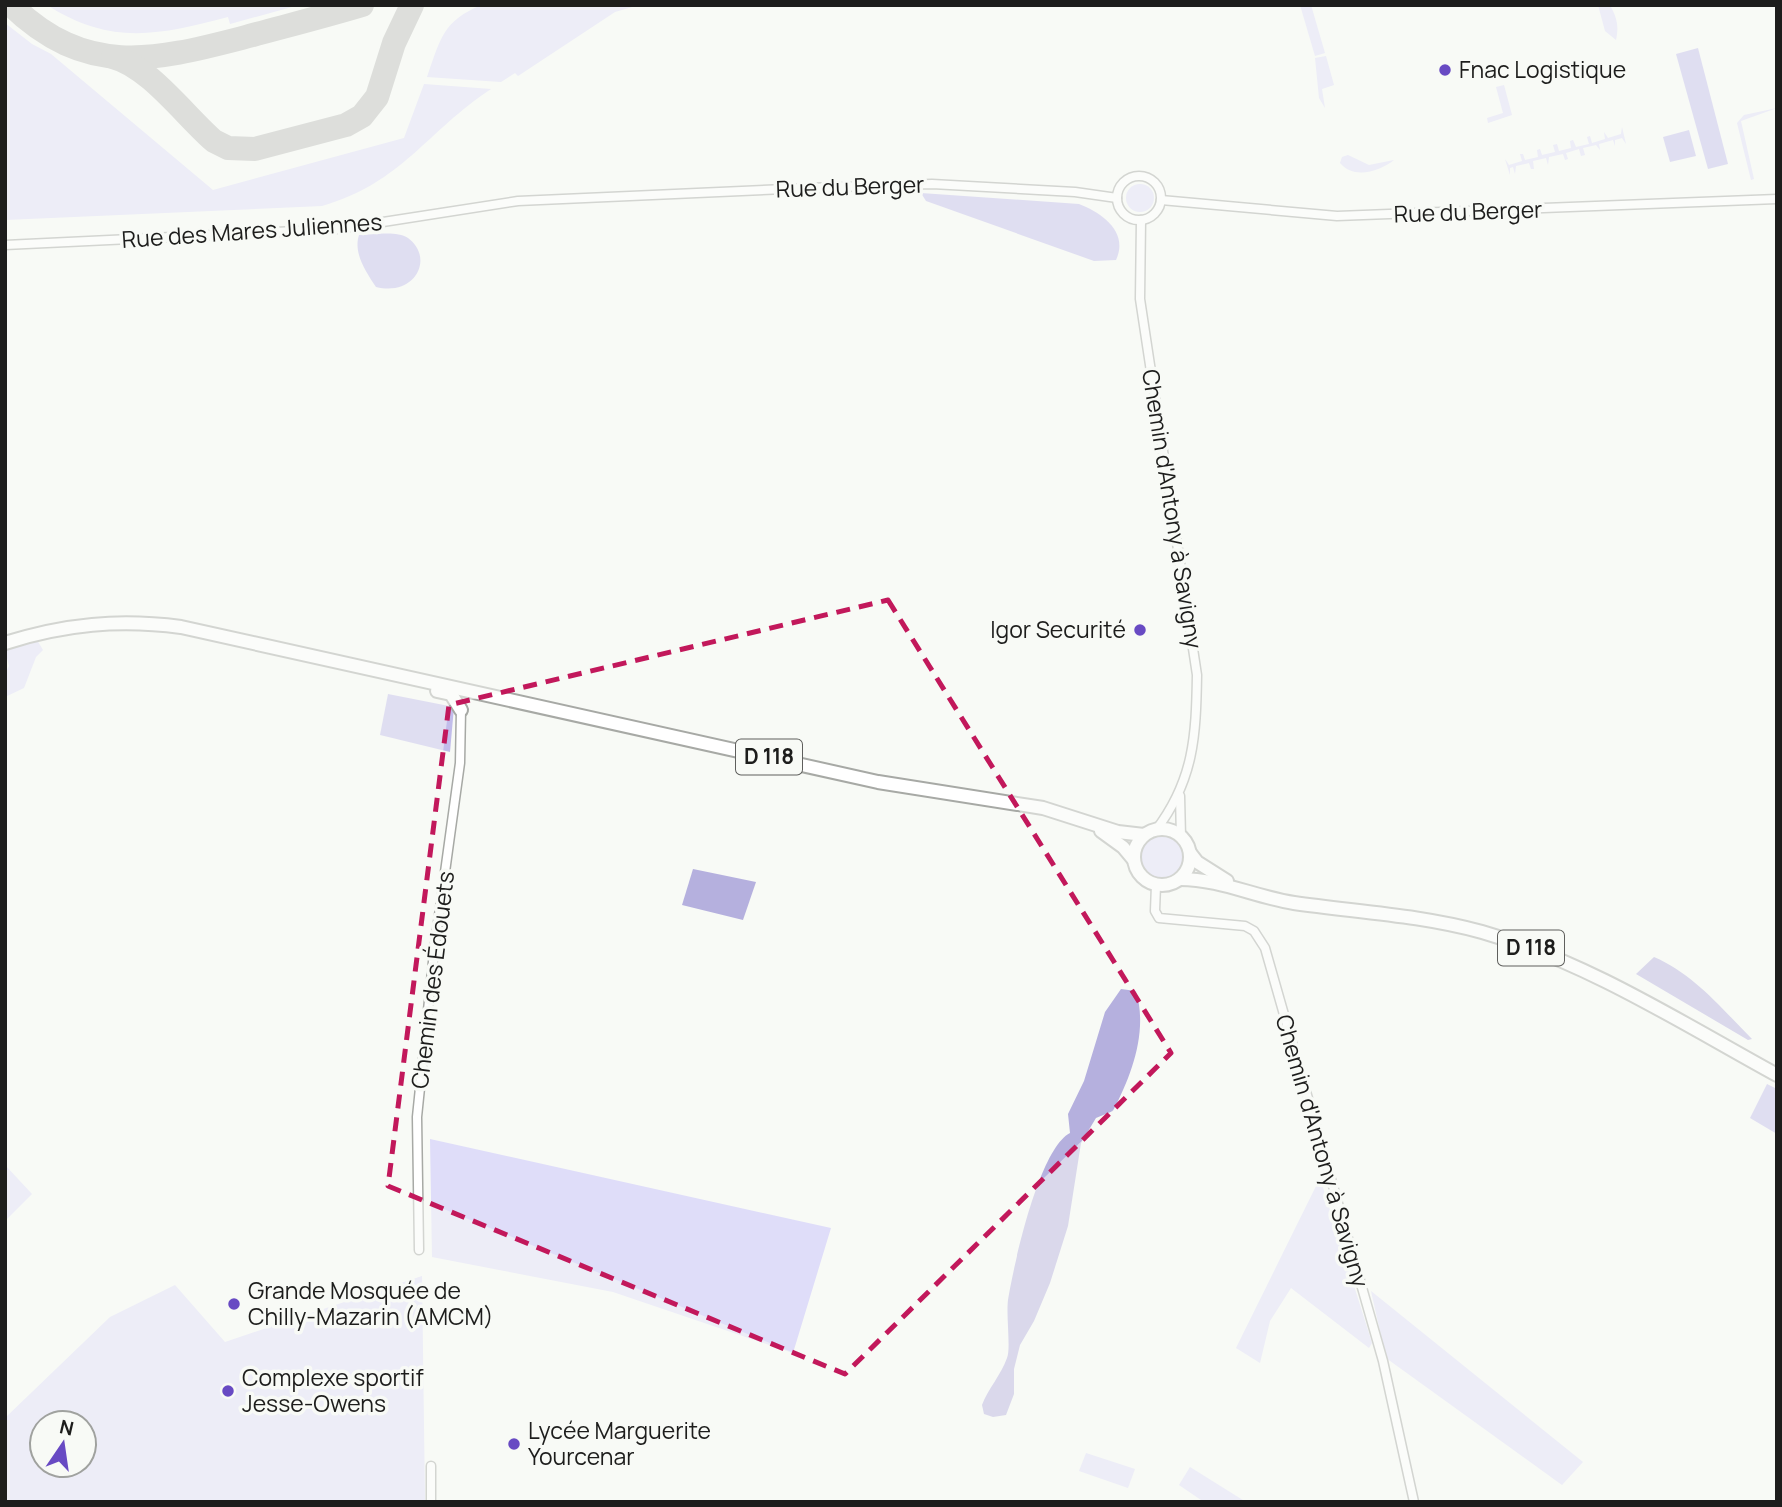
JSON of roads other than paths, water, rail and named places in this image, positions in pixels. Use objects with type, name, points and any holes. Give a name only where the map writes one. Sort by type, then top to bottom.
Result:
[{"type":"main road","name":"D 118","points":[[5,643],[78,625],[141,622],[226,636],[878,782],[1012,802],[1073,817],[1118,832],[1150,832]]},
{"type":"main road","points":[[399,675],[411,684],[451,694],[461,710]]},
{"type":"main road","points":[[461,710],[464,701],[470,697],[514,707],[526,703]]},
{"type":"main road","name":"D 118","points":[[1073,817],[1111,837],[1133,859]]},
{"type":"main road","points":[[1169,830],[1181,837],[1190,853],[1188,867],[1180,879],[1156,885],[1142,877],[1133,859],[1137,844],[1150,832],[1169,830]]},
{"type":"main road","name":"D 118","points":[[1190,853],[1211,872],[1260,894]]},
{"type":"main road","name":"D 118","points":[[1180,879],[1207,881],[1290,902],[1423,918],[1530,948],[1630,994],[1777,1075]]},
{"type":"street","points":[[1141,177],[1156,185],[1161,200],[1153,215],[1141,220],[1127,216],[1118,198],[1125,182],[1141,177]]},
{"type":"street","name":"Rue du Berger","points":[[581,198],[932,184],[1075,192],[1118,198]]},
{"type":"street","name":"Rue des Mares Juliennes","points":[[5,244],[338,229],[390,223],[462,208],[581,198]]},
{"type":"street","name":"Rue du Berger","points":[[1161,200],[1349,216],[1777,199]]},
{"type":"street","name":"Chemin d'Antony à Savigny","points":[[1141,220],[1140,299],[1197,675],[1195,728],[1180,796]]},
{"type":"street","name":"Chemin des Édouets","points":[[419,1251],[417,1117],[434,951],[460,763],[461,710]]},
{"type":"street","points":[[1150,832],[1180,796]]},
{"type":"street","points":[[1180,796],[1181,837]]},
{"type":"street","name":"Chemin d'Antony à Savigny","points":[[1156,885],[1155,911],[1159,918],[1245,926],[1254,931],[1265,948],[1383,1361],[1415,1502]]},
{"type":"street","points":[[431,1466],[431,1502]]},
{"type":"place","name":"Fnac Logistique","points":[[1445,70]]},
{"type":"place","name":"Igor Securité","points":[[1140,630]]},
{"type":"place","name":"Grande Mosquée de Chilly-Mazarin (AMCM)","points":[[234,1304]]},
{"type":"place","name":"Complexe sportif Jesse-Owens","points":[[228,1391]]},
{"type":"place","name":"Lycée Marguerite Yourcenar","points":[[514,1444]]}]
